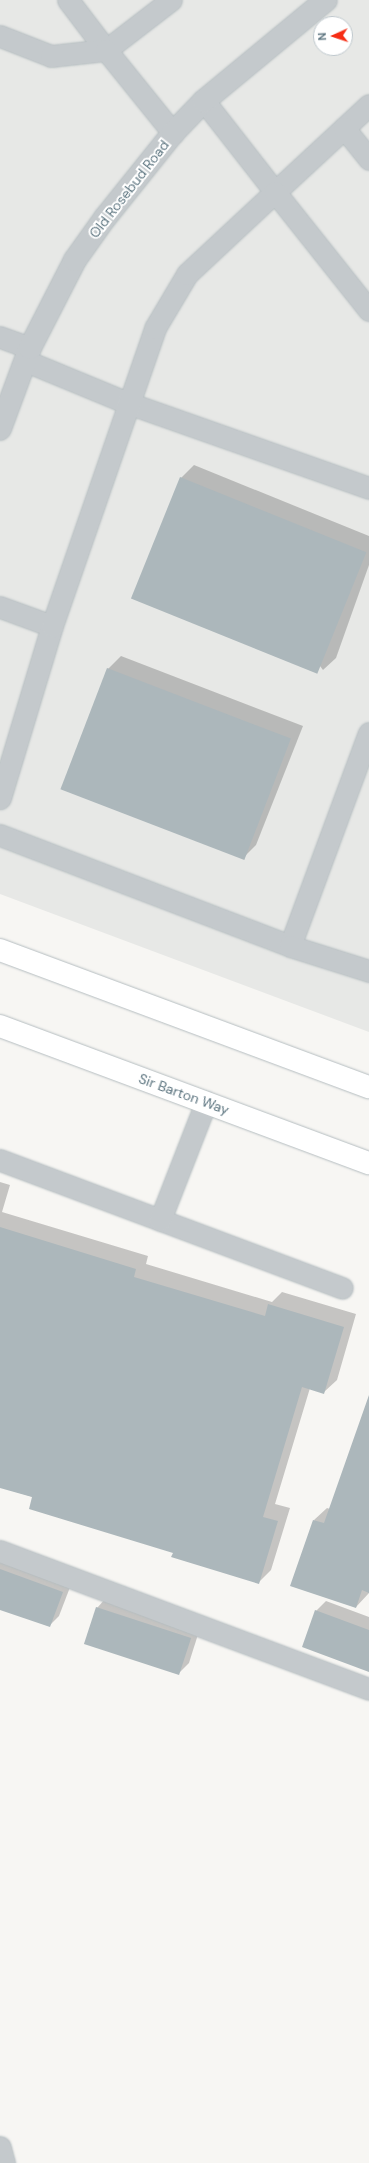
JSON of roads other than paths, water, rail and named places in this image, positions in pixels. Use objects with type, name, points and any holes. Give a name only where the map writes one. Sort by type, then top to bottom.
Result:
[{"type":"main road","points":[[0,950],[369,1087]]},
{"type":"main road","name":"Sir Barton Way","points":[[0,1026],[369,1163]]},
{"type":"street","name":"Old Rosebud Road","points":[[0,429],[28,355],[75,260],[105,218],[174,133],[204,101],[326,0]]},
{"type":"street","points":[[0,2148],[4,2163]]},
{"type":"lane","points":[[68,0],[106,50],[174,133]]},
{"type":"lane","points":[[0,36],[51,56],[106,50],[171,0]]},
{"type":"lane","points":[[204,101],[369,310]]},
{"type":"lane","points":[[0,798],[52,626],[155,328],[187,274],[369,105]]},
{"type":"lane","points":[[344,128],[369,159]]},
{"type":"lane","points":[[0,337],[28,355],[128,403],[369,488]]},
{"type":"lane","points":[[0,607],[52,626]]},
{"type":"lane","points":[[290,946],[369,733]]},
{"type":"lane","points":[[0,835],[290,946],[369,971]]},
{"type":"lane","points":[[160,1220],[206,1102]]},
{"type":"lane","points":[[0,1160],[342,1288]]},
{"type":"lane","points":[[0,1551],[369,1689]]}]
